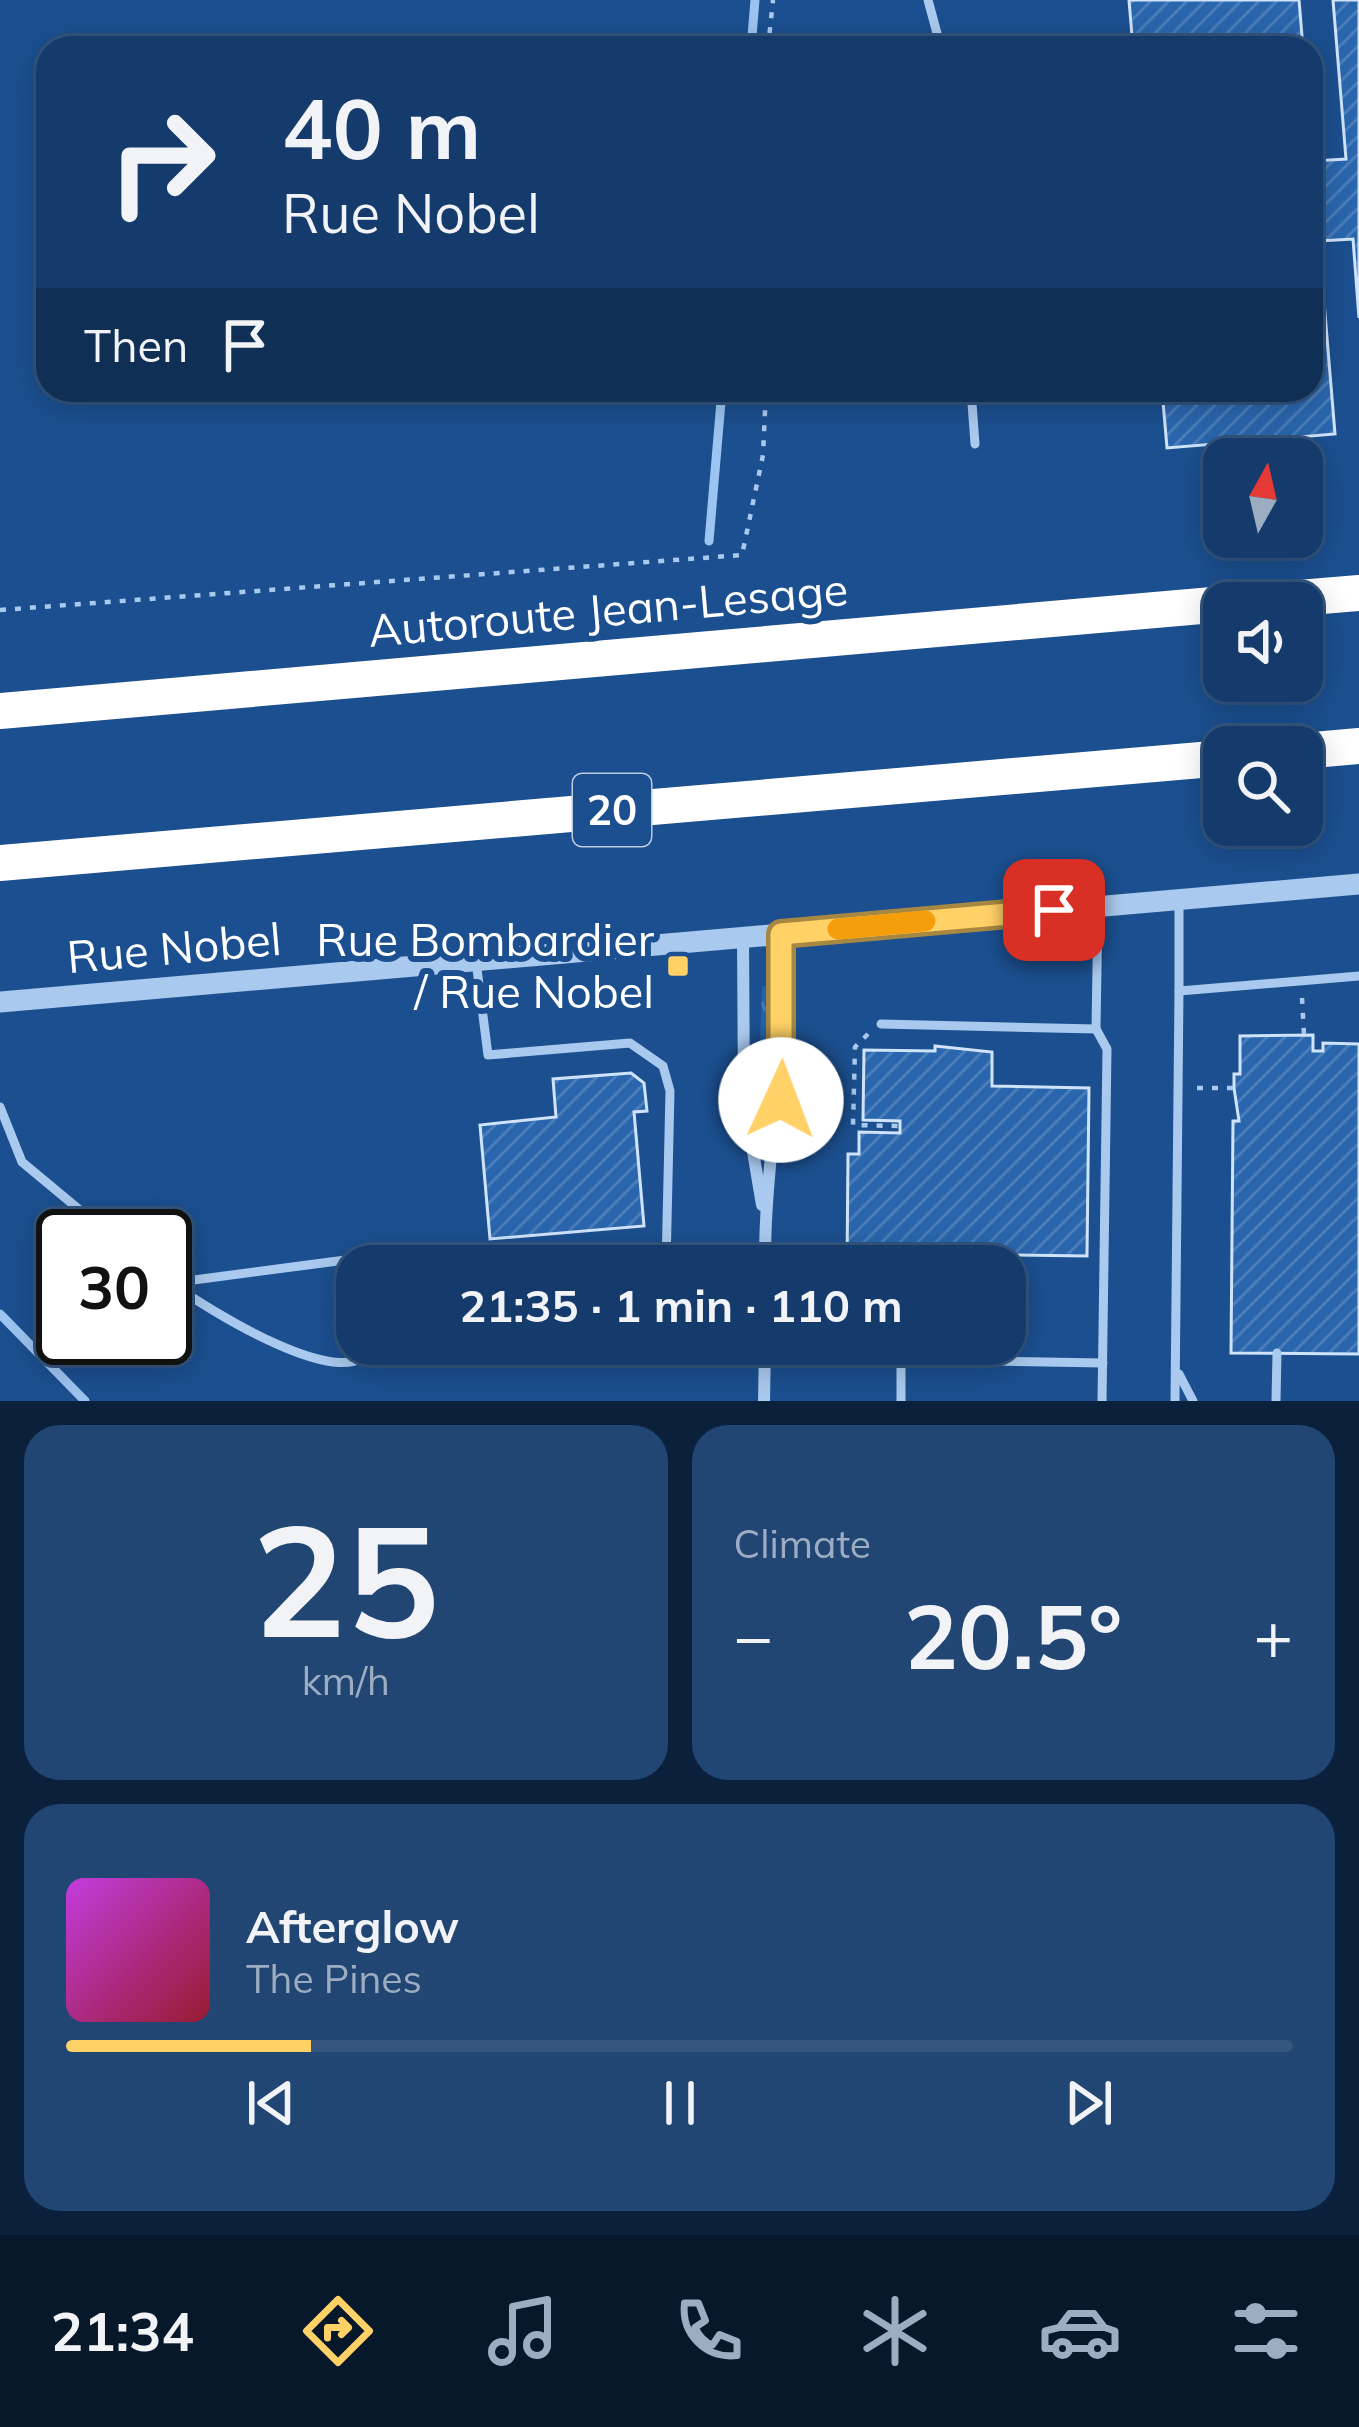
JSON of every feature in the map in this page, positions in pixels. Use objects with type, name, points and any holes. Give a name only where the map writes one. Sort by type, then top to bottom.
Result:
[{"type":"highway","points":[[1323,595],[1359,592]]},
{"type":"highway","name":"Autoroute Jean-Lesage","points":[[0,711],[1203,606]]},
{"type":"highway","points":[[1323,749],[1359,746]]},
{"type":"highway","name":"20","points":[[0,863],[1203,760]]},
{"type":"street","name":"Rue Nobel","points":[[0,1002],[1359,884]]},
{"type":"street","points":[[765,1245],[781,1100],[781,934]]},
{"type":"street","points":[[742,938],[744,1098],[765,1218]]},
{"type":"street","points":[[764,1401],[765,1365]]},
{"type":"lane","points":[[928,0],[938,36]]},
{"type":"lane","points":[[971,402],[975,444]]},
{"type":"lane","points":[[1175,1401],[1178,900]]},
{"type":"lane","points":[[1098,906],[1096,1029],[1107,1049],[1102,1401]]},
{"type":"lane","points":[[476,961],[488,1055],[629,1043],[663,1066],[670,1091],[666,1245]]},
{"type":"lane","points":[[1179,991],[1359,976]]},
{"type":"lane","points":[[880,1024],[1096,1029]]},
{"type":"lane","points":[[0,1107],[22,1162],[79,1209]]},
{"type":"lane","points":[[192,1278],[336,1261]]},
{"type":"lane","points":[[192,1300],[261,1354]]},
{"type":"lane","points":[[1175,1352],[1177,1369],[1193,1401]]},
{"type":"lane","points":[[1276,1401],[1277,1353]]},
{"type":"lane","points":[[1026,1362],[1102,1364]]},
{"type":"lane","points":[[367,1365],[367,1369]]},
{"type":"lane","points":[[901,1365],[901,1401]]},
{"type":"path","points":[[769,36],[773,0]]},
{"type":"path","points":[[0,610],[742,555],[761,470],[765,402]]},
{"type":"path","points":[[1304,1017],[1304,1035]]},
{"type":"path","points":[[870,1032],[855,1047],[853,1125],[900,1126]]},
{"type":"path","points":[[1218,1088],[1234,1088]]},
{"type":"green space","points":[[762,986],[772,986],[768,1100],[758,1100]]},
{"type":"building","points":[[1129,0],[1299,0],[1302,36],[1132,36]]},
{"type":"building","points":[[1333,0],[1359,0],[1359,318],[1353,239],[1323,241],[1323,160],[1346,159]]},
{"type":"building","points":[[1323,289],[1335,434],[1203,438],[1203,445],[1167,448],[1163,402],[1323,402]]},
{"type":"building","points":[[1313,1035],[1313,1051],[1323,1051],[1323,1043],[1359,1044],[1359,1354],[1231,1353],[1233,1121],[1239,1121],[1234,1074],[1240,1074],[1240,1036]]},
{"type":"building","points":[[935,1046],[992,1052],[992,1086],[1089,1088],[1087,1256],[1026,1255],[1026,1245],[847,1245],[848,1154],[859,1154],[859,1132],[900,1133],[900,1121],[863,1120],[864,1050],[935,1051]]},
{"type":"building","points":[[631,1073],[644,1083],[647,1111],[634,1112],[644,1226],[490,1239],[480,1125],[556,1117],[553,1079]]},
{"type":"waterway","points":[[752,36],[755,0]]},
{"type":"waterway","points":[[709,541],[721,402]]},
{"type":"waterway","points":[[0,1314],[85,1401]]},
{"type":"slow traffic","points":[[838,929],[925,921]]},
{"type":"place","name":"Rue Bombardier / Rue Nobel","points":[[678,966]]},
{"type":"route","points":[[781,1100],[781,934],[1054,910]]}]
